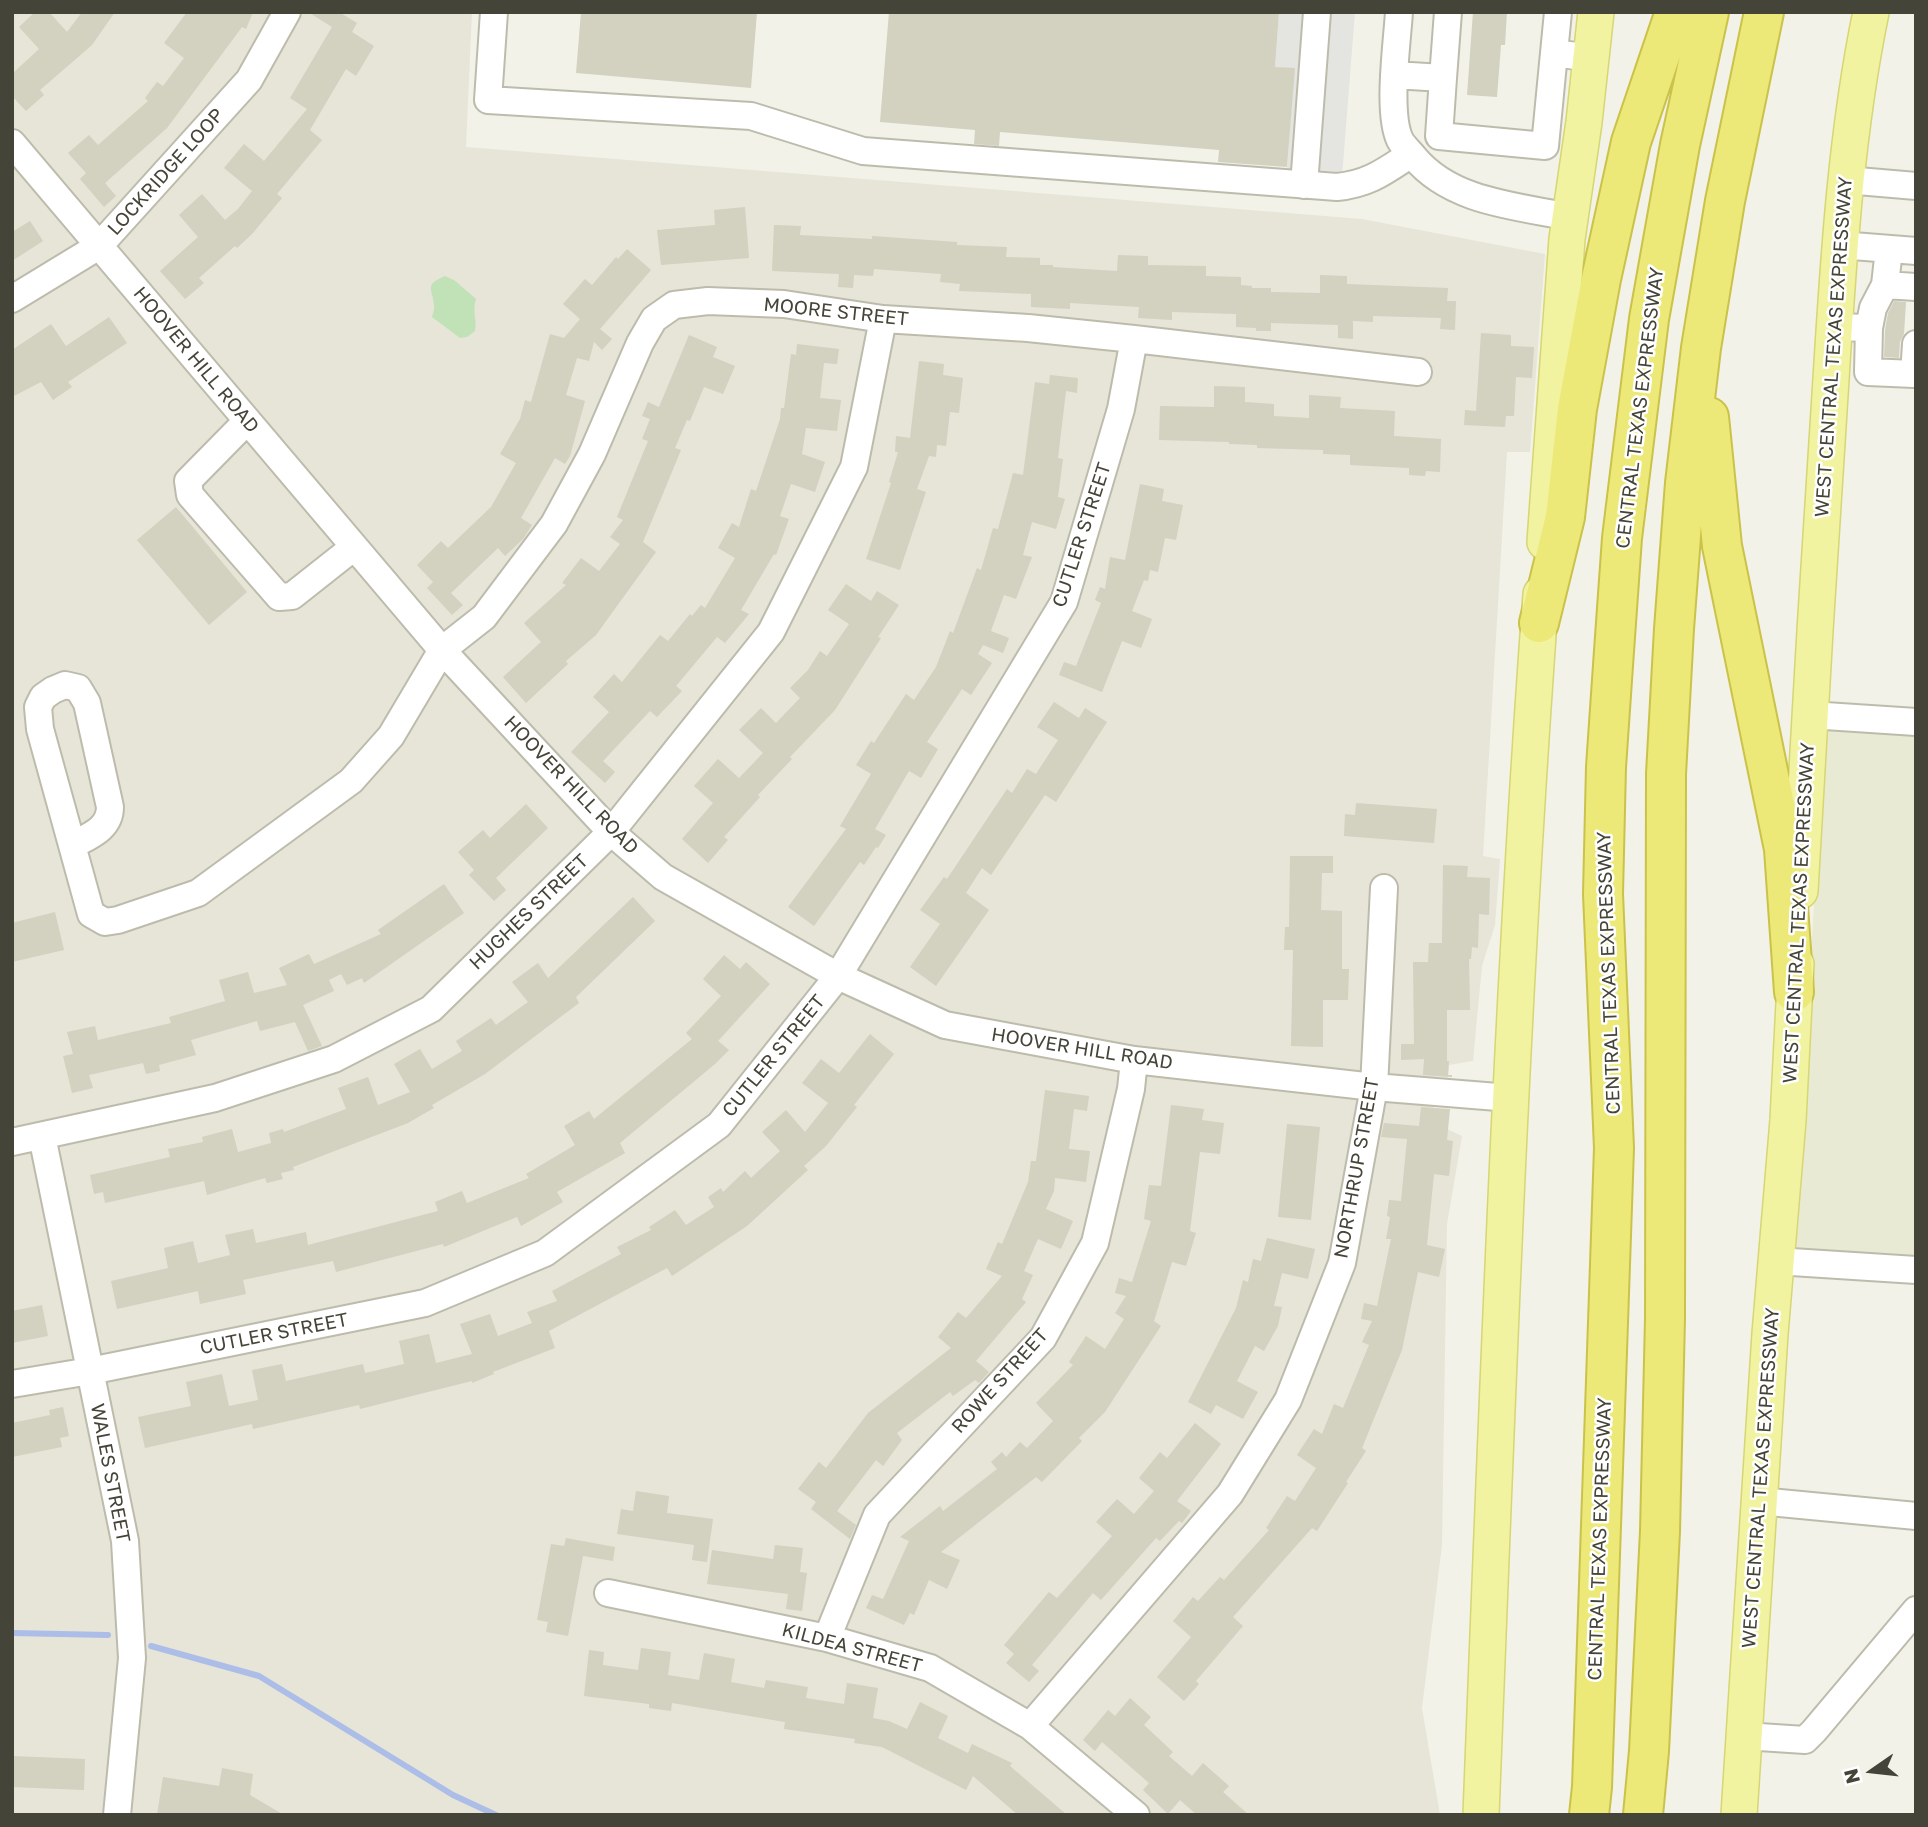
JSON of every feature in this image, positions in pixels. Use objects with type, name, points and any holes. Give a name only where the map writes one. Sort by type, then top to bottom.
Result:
[{"type":"highway","points":[[1539,623],[1565,517],[1577,409],[1601,279],[1631,142],[1675,12]]},
{"type":"highway","name":"CENTRAL TEXAS EXPRESSWAY","points":[[1589,1815],[1614,1148],[1603,894],[1606,767],[1622,538],[1649,319],[1678,159],[1709,12]]},
{"type":"highway","points":[[1643,1815],[1660,1531],[1665,1318],[1666,774],[1674,629],[1685,483],[1701,348],[1725,201],[1763,12]]},
{"type":"highway","points":[[1701,348],[1723,546],[1784,849],[1794,992]]},
{"type":"main road","points":[[1481,1815],[1510,1098],[1526,803],[1570,217],[1595,12]]},
{"type":"main road","name":"WEST CENTRAL TEXAS EXPRESSWAY","points":[[1739,1815],[1787,1120],[1840,245],[1854,110],[1871,12]]},
{"type":"street","name":"LOCKRIDGE LOOP","points":[[12,299],[99,246],[249,80],[287,12]]},
{"type":"street","points":[[494,12],[488,100],[751,116],[863,151],[1337,187],[1358,185],[1381,174],[1411,154]]},
{"type":"street","points":[[1304,185],[1317,12]]},
{"type":"street","points":[[1399,12],[1394,75],[1395,117],[1400,140],[1411,154],[1423,168],[1444,183],[1482,199],[1570,217]]},
{"type":"street","points":[[1448,12],[1439,136],[1545,146],[1558,12]]},
{"type":"street","points":[[1554,53],[1591,58]]},
{"type":"street","points":[[1394,75],[1443,78]]},
{"type":"street","name":"HOOVER HILL ROAD","points":[[12,144],[442,650],[611,832],[663,877],[838,976],[944,1025],[1134,1060],[1374,1087],[1510,1098]]},
{"type":"street","points":[[1846,180],[1916,186]]},
{"type":"street","points":[[1840,245],[1916,251]]},
{"type":"street","points":[[1889,249],[1885,285],[1873,308],[1869,328],[1868,372],[1914,374],[1916,344]]},
{"type":"street","points":[[1885,285],[1916,287]]},
{"type":"street","name":"MOORE STREET","points":[[442,650],[484,617],[554,524],[592,454],[640,343],[654,319],[674,305],[708,301],[783,304],[883,319],[1027,328],[1418,372]]},
{"type":"street","name":"HUGHES STREET","points":[[12,1142],[215,1098],[334,1059],[431,1009],[611,832],[771,632],[854,467],[883,319]]},
{"type":"street","points":[[1834,327],[1869,328]]},
{"type":"street","name":"CUTLER STREET","points":[[12,1384],[90,1371],[425,1303],[545,1252],[719,1125],[838,976],[1064,602],[1121,409],[1134,339]]},
{"type":"street","points":[[247,421],[188,481],[190,495],[279,597],[292,596],[354,547]]},
{"type":"street","points":[[72,845],[103,828],[110,815],[110,807],[87,703],[78,688],[65,685],[53,690],[43,697],[38,707],[40,729],[91,914],[105,922],[198,893],[351,781],[391,736],[442,650]]},
{"type":"street","points":[[1810,715],[1916,722]]},
{"type":"street","name":"NORTHRUP STREET","points":[[1030,1726],[1230,1494],[1288,1400],[1342,1263],[1374,1087],[1384,888]]},
{"type":"street","name":"ROWE STREET","points":[[827,1637],[877,1516],[1042,1338],[1095,1243],[1131,1089],[1134,1060]]},
{"type":"street","name":"WALES STREET","points":[[43,1136],[125,1541],[132,1658],[117,1815]]},
{"type":"street","points":[[1776,1261],[1916,1270]]},
{"type":"street","points":[[1759,1501],[1916,1516]]},
{"type":"street","name":"KILDEA STREET","points":[[608,1593],[827,1637],[930,1668],[1030,1726],[1136,1815]]},
{"type":"street","points":[[1744,1736],[1805,1740],[1916,1610]]},
{"type":"shaded area","points":[[12,12],[472,12],[466,147],[1362,219],[1545,254],[1530,452],[1507,452],[1483,856],[1500,859],[1495,925],[1482,966],[1473,1061],[1449,1065],[1448,1078],[1436,1077],[1432,1122],[1462,1136],[1447,1224],[1442,1545],[1422,1708],[1440,1815],[12,1815]]},
{"type":"shaded area","points":[[1279,12],[1355,12],[1342,176],[1287,171],[1294,69],[1275,67]]},
{"type":"shaded area","points":[[1825,727],[1916,734],[1916,1256],[1793,1248]]},
{"type":"green space","points":[[445,276],[454,280],[476,299],[475,331],[467,337],[460,338],[432,317],[434,306],[431,288],[434,282]]},
{"type":"building","points":[[35,12],[49,12],[67,32],[82,12],[115,12],[92,45],[40,90],[44,95],[26,111],[12,96],[12,74],[39,49],[19,27]]},
{"type":"building","points":[[187,12],[253,12],[246,29],[242,27],[167,128],[105,183],[116,196],[104,207],[80,179],[86,173],[68,153],[89,135],[98,145],[148,101],[145,98],[157,82],[163,86],[184,58],[164,43]]},
{"type":"building","points":[[308,12],[339,12],[357,23],[352,32],[374,46],[356,76],[346,69],[310,130],[322,140],[277,194],[282,198],[252,234],[199,278],[204,283],[185,299],[160,271],[198,237],[179,215],[202,194],[225,220],[252,191],[224,168],[244,144],[264,161],[307,109],[290,98],[332,27]]},
{"type":"building","points":[[581,12],[757,12],[751,88],[576,73]]},
{"type":"building","points":[[889,12],[1279,12],[1275,67],[1295,68],[1287,167],[1218,162],[1219,150],[1000,132],[999,146],[974,144],[975,130],[880,122]]},
{"type":"building","points":[[1473,12],[1507,12],[1505,45],[1501,45],[1497,97],[1467,95]]},
{"type":"building","points":[[745,207],[749,258],[661,265],[657,230],[715,225],[714,210]]},
{"type":"building","points":[[30,221],[43,241],[12,261],[12,232]]},
{"type":"building","points":[[774,225],[801,226],[800,235],[872,239],[872,236],[1007,247],[1006,257],[1040,258],[1040,265],[1053,267],[1117,271],[1118,255],[1148,256],[1148,265],[1206,266],[1206,276],[1241,277],[1241,285],[1271,288],[1271,292],[1320,293],[1320,275],[1347,276],[1347,284],[1448,288],[1447,301],[1456,301],[1455,330],[1440,329],[1441,318],[1373,316],[1373,322],[1353,321],[1353,339],[1338,338],[1338,325],[1271,323],[1271,331],[1256,331],[1256,328],[1236,327],[1236,314],[1172,312],[1172,320],[1138,318],[1139,307],[1070,303],[1070,309],[1031,307],[1031,294],[959,291],[960,284],[940,282],[941,274],[874,269],[873,276],[854,275],[853,288],[838,287],[839,274],[772,271]]},
{"type":"building","points":[[627,249],[651,270],[600,329],[612,339],[602,350],[594,342],[589,361],[577,358],[566,395],[585,401],[570,456],[565,464],[555,458],[521,518],[532,525],[523,539],[505,556],[498,548],[451,593],[463,605],[452,615],[427,588],[433,582],[417,565],[441,541],[448,548],[491,507],[516,463],[500,454],[520,419],[525,400],[531,402],[550,334],[564,338],[580,319],[563,304],[585,279],[592,285],[616,257],[618,259]]},
{"type":"building","points":[[1894,301],[1906,302],[1899,358],[1884,357],[1888,313]]},
{"type":"building","points":[[109,317],[127,343],[68,382],[72,387],[53,400],[41,382],[12,397],[12,350],[51,324],[66,346]]},
{"type":"building","points":[[1481,333],[1511,335],[1511,346],[1534,347],[1532,378],[1516,377],[1514,416],[1506,416],[1505,427],[1464,425],[1465,410],[1476,411]]},
{"type":"building","points":[[689,335],[717,347],[713,357],[735,366],[723,394],[704,387],[675,448],[681,450],[643,542],[656,552],[596,635],[566,661],[568,664],[526,703],[503,677],[541,642],[524,623],[566,585],[562,583],[581,558],[599,571],[620,544],[610,537],[623,520],[617,517],[648,441],[642,439],[650,419],[642,416],[648,402],[659,407]]},
{"type":"building","points":[[797,344],[839,349],[837,364],[824,363],[820,398],[841,400],[837,431],[806,428],[802,454],[825,462],[815,492],[791,484],[780,516],[789,519],[776,555],[774,554],[741,610],[749,614],[725,643],[717,637],[676,686],[682,691],[657,717],[650,711],[603,761],[615,772],[605,783],[571,752],[609,712],[593,697],[614,674],[622,682],[660,635],[668,641],[690,614],[692,616],[701,605],[705,608],[735,558],[718,548],[732,523],[739,527],[751,489],[756,491],[780,419],[781,408],[784,408],[791,354],[796,355]]},
{"type":"building","points":[[919,361],[944,364],[943,375],[963,378],[959,413],[950,412],[946,446],[937,445],[936,457],[929,456],[917,489],[926,492],[900,570],[866,559],[891,483],[889,482],[898,452],[895,452],[896,436],[910,438]]},
{"type":"building","points":[[1050,375],[1078,378],[1077,393],[1066,391],[1058,458],[1063,459],[1058,497],[1065,499],[1056,529],[1032,522],[1023,555],[1032,557],[1016,599],[1004,595],[991,631],[1009,638],[1003,653],[983,645],[978,654],[992,663],[971,695],[962,689],[927,742],[938,749],[921,778],[909,771],[875,829],[886,835],[878,848],[876,847],[864,865],[860,862],[814,926],[788,907],[846,829],[840,826],[871,774],[856,765],[906,694],[914,700],[936,667],[950,631],[953,633],[977,568],[981,570],[993,528],[998,529],[1013,473],[1023,475],[1035,382],[1049,384]]},
{"type":"building","points":[[1214,386],[1245,387],[1245,402],[1274,404],[1274,416],[1309,418],[1309,395],[1341,397],[1340,408],[1395,411],[1394,436],[1441,439],[1440,472],[1426,471],[1425,476],[1409,475],[1409,468],[1350,465],[1350,455],[1323,454],[1323,450],[1257,448],[1257,445],[1229,442],[1159,440],[1160,406],[1214,407]]},
{"type":"building","points":[[1140,484],[1164,489],[1162,501],[1183,505],[1176,540],[1165,538],[1158,572],[1150,570],[1148,581],[1144,580],[1132,611],[1152,619],[1141,648],[1122,641],[1102,692],[1059,675],[1064,662],[1076,666],[1101,603],[1095,600],[1100,587],[1105,589],[1110,557],[1125,560]]},
{"type":"building","points":[[176,507],[247,592],[209,625],[137,540]]},
{"type":"building","points":[[846,584],[871,601],[877,591],[899,605],[835,710],[758,795],[760,797],[724,837],[728,840],[708,863],[682,839],[713,803],[694,786],[718,759],[739,778],[763,753],[739,730],[761,708],[776,723],[800,698],[790,688],[808,670],[820,651],[827,656],[849,624],[828,610]]},
{"type":"building","points":[[1054,702],[1079,718],[1085,708],[1107,722],[1056,802],[1045,795],[991,875],[982,868],[966,893],[989,910],[936,986],[910,967],[940,924],[920,910],[944,877],[947,879],[1007,789],[1012,793],[1027,769],[1036,774],[1058,740],[1037,727]]},
{"type":"building","points":[[1356,803],[1437,809],[1434,843],[1344,836],[1345,814],[1355,815]]},
{"type":"building","points":[[526,804],[548,828],[496,878],[506,890],[494,901],[469,875],[474,870],[458,852],[483,830],[490,838]]},
{"type":"building","points":[[1290,856],[1333,856],[1333,873],[1322,873],[1321,910],[1342,911],[1342,969],[1349,969],[1348,1000],[1323,1000],[1323,1047],[1291,1046],[1293,950],[1284,950],[1285,927],[1289,927]]},
{"type":"building","points":[[1443,865],[1468,866],[1467,877],[1490,878],[1489,915],[1479,914],[1478,948],[1472,947],[1469,959],[1470,1010],[1447,1010],[1448,1075],[1452,1077],[1423,1075],[1424,1059],[1401,1060],[1401,1044],[1414,1044],[1413,962],[1428,962],[1429,943],[1442,943]]},
{"type":"building","points":[[444,884],[464,913],[364,983],[362,978],[347,985],[341,974],[329,980],[334,991],[303,1005],[322,1046],[308,1051],[295,1022],[260,1031],[257,1021],[191,1040],[196,1055],[159,1065],[160,1071],[146,1074],[143,1063],[89,1075],[93,1088],[72,1093],[63,1056],[73,1054],[67,1032],[95,1026],[98,1040],[171,1023],[169,1017],[225,1001],[219,980],[248,972],[254,993],[287,985],[279,968],[309,954],[314,964],[381,934],[378,930]]},
{"type":"building","points":[[633,897],[655,921],[576,997],[579,1003],[485,1074],[432,1105],[434,1108],[408,1123],[293,1167],[294,1170],[281,1173],[283,1179],[267,1183],[265,1178],[207,1195],[204,1181],[105,1203],[103,1192],[94,1194],[90,1175],[170,1157],[168,1149],[203,1142],[202,1137],[232,1129],[238,1152],[271,1143],[269,1133],[283,1129],[284,1132],[346,1109],[338,1088],[368,1077],[378,1105],[410,1092],[394,1064],[420,1049],[432,1069],[462,1051],[456,1041],[491,1018],[496,1025],[528,1002],[512,982],[538,963],[548,978]]},
{"type":"building","points":[[55,912],[64,950],[12,962],[12,923]]},
{"type":"building","points":[[724,955],[740,969],[746,962],[770,984],[718,1041],[729,1050],[620,1143],[625,1153],[557,1192],[563,1202],[521,1226],[517,1217],[444,1247],[443,1244],[336,1272],[333,1261],[243,1280],[246,1294],[200,1304],[198,1291],[117,1309],[111,1281],[168,1268],[164,1248],[193,1241],[198,1263],[230,1255],[225,1235],[253,1229],[256,1243],[306,1232],[308,1245],[438,1211],[435,1202],[462,1191],[467,1203],[529,1178],[526,1174],[575,1145],[564,1126],[589,1111],[594,1119],[692,1039],[686,1033],[721,996],[703,979]]},
{"type":"building","points":[[870,1034],[894,1054],[826,1146],[804,1166],[808,1170],[747,1226],[672,1276],[667,1268],[549,1331],[555,1348],[472,1383],[360,1409],[359,1405],[253,1429],[252,1424],[145,1448],[138,1417],[191,1406],[186,1382],[222,1374],[229,1406],[258,1400],[252,1370],[282,1364],[286,1381],[363,1364],[365,1373],[404,1364],[399,1341],[429,1334],[436,1363],[472,1354],[460,1324],[490,1314],[498,1336],[532,1323],[527,1312],[557,1301],[552,1291],[621,1254],[617,1247],[651,1230],[649,1227],[675,1210],[686,1225],[714,1207],[708,1197],[721,1188],[723,1192],[745,1171],[751,1178],[780,1151],[762,1132],[786,1110],[805,1132],[828,1103],[802,1083],[821,1059],[839,1073]]},
{"type":"building","points":[[1045,1090],[1089,1096],[1087,1111],[1074,1109],[1069,1149],[1090,1151],[1086,1182],[1055,1178],[1054,1191],[1046,1209],[1073,1221],[1061,1249],[1038,1239],[1024,1271],[1033,1275],[1022,1299],[1026,1302],[976,1361],[989,1372],[979,1383],[975,1380],[953,1396],[950,1392],[897,1433],[902,1440],[883,1466],[876,1460],[837,1511],[856,1525],[850,1539],[811,1509],[816,1502],[798,1489],[819,1462],[826,1468],[868,1413],[951,1348],[938,1337],[958,1312],[966,1318],[1002,1276],[986,1269],[998,1242],[1002,1244],[1028,1182],[1031,1161],[1036,1161]]},
{"type":"building","points":[[1171,1105],[1204,1109],[1202,1120],[1224,1123],[1220,1154],[1200,1152],[1190,1231],[1196,1233],[1186,1266],[1172,1262],[1154,1321],[1161,1326],[1105,1412],[1079,1438],[1082,1441],[1042,1482],[1036,1477],[941,1552],[960,1560],[947,1589],[929,1580],[914,1615],[910,1613],[904,1625],[866,1608],[872,1595],[883,1599],[909,1541],[900,1537],[940,1506],[943,1511],[997,1469],[991,1462],[1002,1452],[1006,1457],[1020,1442],[1027,1448],[1053,1421],[1036,1403],[1073,1365],[1069,1362],[1086,1336],[1105,1349],[1124,1319],[1115,1313],[1126,1296],[1115,1293],[1119,1278],[1132,1282],[1151,1221],[1144,1219],[1149,1185],[1161,1186]]},
{"type":"building","points":[[1421,1107],[1450,1109],[1447,1140],[1453,1141],[1449,1176],[1434,1174],[1427,1245],[1445,1249],[1439,1277],[1418,1272],[1402,1350],[1362,1448],[1366,1451],[1346,1482],[1348,1483],[1317,1531],[1312,1528],[1233,1617],[1243,1626],[1196,1681],[1199,1684],[1184,1701],[1157,1677],[1191,1637],[1173,1621],[1193,1597],[1198,1601],[1220,1577],[1224,1580],[1269,1530],[1266,1528],[1287,1496],[1295,1501],[1316,1468],[1297,1455],[1314,1429],[1322,1434],[1334,1404],[1343,1408],[1369,1345],[1362,1342],[1372,1321],[1361,1319],[1364,1303],[1377,1306],[1391,1239],[1386,1239],[1390,1217],[1387,1216],[1389,1200],[1401,1201],[1407,1139],[1381,1137],[1384,1123],[1419,1126]]},
{"type":"building","points":[[1287,1124],[1320,1127],[1311,1220],[1278,1217]]},
{"type":"building","points":[[1267,1238],[1315,1249],[1308,1279],[1282,1273],[1274,1306],[1282,1307],[1278,1326],[1264,1351],[1255,1346],[1237,1381],[1258,1392],[1243,1419],[1216,1405],[1211,1414],[1188,1402],[1236,1308],[1243,1280],[1248,1282],[1253,1259],[1261,1261]]},
{"type":"building","points":[[42,1305],[48,1336],[12,1343],[12,1311]]},
{"type":"building","points":[[63,1407],[69,1436],[60,1438],[62,1447],[12,1457],[12,1423],[50,1415],[49,1410]]},
{"type":"building","points":[[1195,1423],[1221,1444],[1177,1501],[1191,1511],[1182,1523],[1179,1521],[1160,1541],[1156,1538],[1101,1600],[1093,1593],[1032,1665],[1039,1671],[1029,1682],[1006,1663],[1014,1654],[1004,1645],[1049,1592],[1057,1598],[1112,1536],[1096,1522],[1117,1499],[1134,1514],[1154,1491],[1139,1478],[1160,1452],[1167,1458]]},
{"type":"building","points":[[636,1491],[669,1496],[667,1513],[713,1519],[707,1562],[692,1560],[694,1545],[617,1534],[621,1509],[633,1511]]},
{"type":"building","points":[[566,1538],[615,1547],[613,1561],[583,1556],[568,1636],[546,1632],[548,1622],[537,1620],[551,1544],[564,1546]]},
{"type":"building","points":[[775,1545],[803,1548],[800,1572],[807,1573],[802,1611],[786,1609],[788,1594],[707,1584],[712,1550],[773,1559]]},
{"type":"building","points":[[641,1648],[671,1652],[668,1675],[699,1680],[704,1653],[735,1659],[731,1682],[764,1688],[766,1680],[808,1687],[806,1698],[844,1704],[847,1683],[878,1688],[873,1718],[907,1729],[920,1702],[948,1716],[938,1738],[968,1753],[972,1744],[1012,1763],[1010,1766],[1067,1815],[1018,1815],[973,1776],[966,1790],[882,1747],[854,1743],[855,1739],[784,1729],[785,1722],[672,1703],[671,1711],[649,1708],[649,1704],[584,1696],[589,1650],[604,1652],[603,1665],[638,1670]]},
{"type":"building","points":[[1130,1698],[1151,1717],[1144,1725],[1173,1752],[1169,1756],[1192,1776],[1203,1763],[1229,1786],[1223,1792],[1249,1815],[1197,1815],[1180,1800],[1168,1814],[1143,1790],[1149,1783],[1102,1742],[1095,1751],[1083,1740],[1108,1710],[1115,1716]]},
{"type":"building","points":[[12,1756],[85,1759],[84,1790],[12,1787]]},
{"type":"building","points":[[222,1768],[253,1774],[250,1795],[284,1815],[157,1815],[163,1777],[219,1786]]},
{"type":"waterway","points":[[12,1633],[108,1635]]},
{"type":"waterway","points":[[151,1646],[259,1676],[453,1795],[496,1815]]}]
